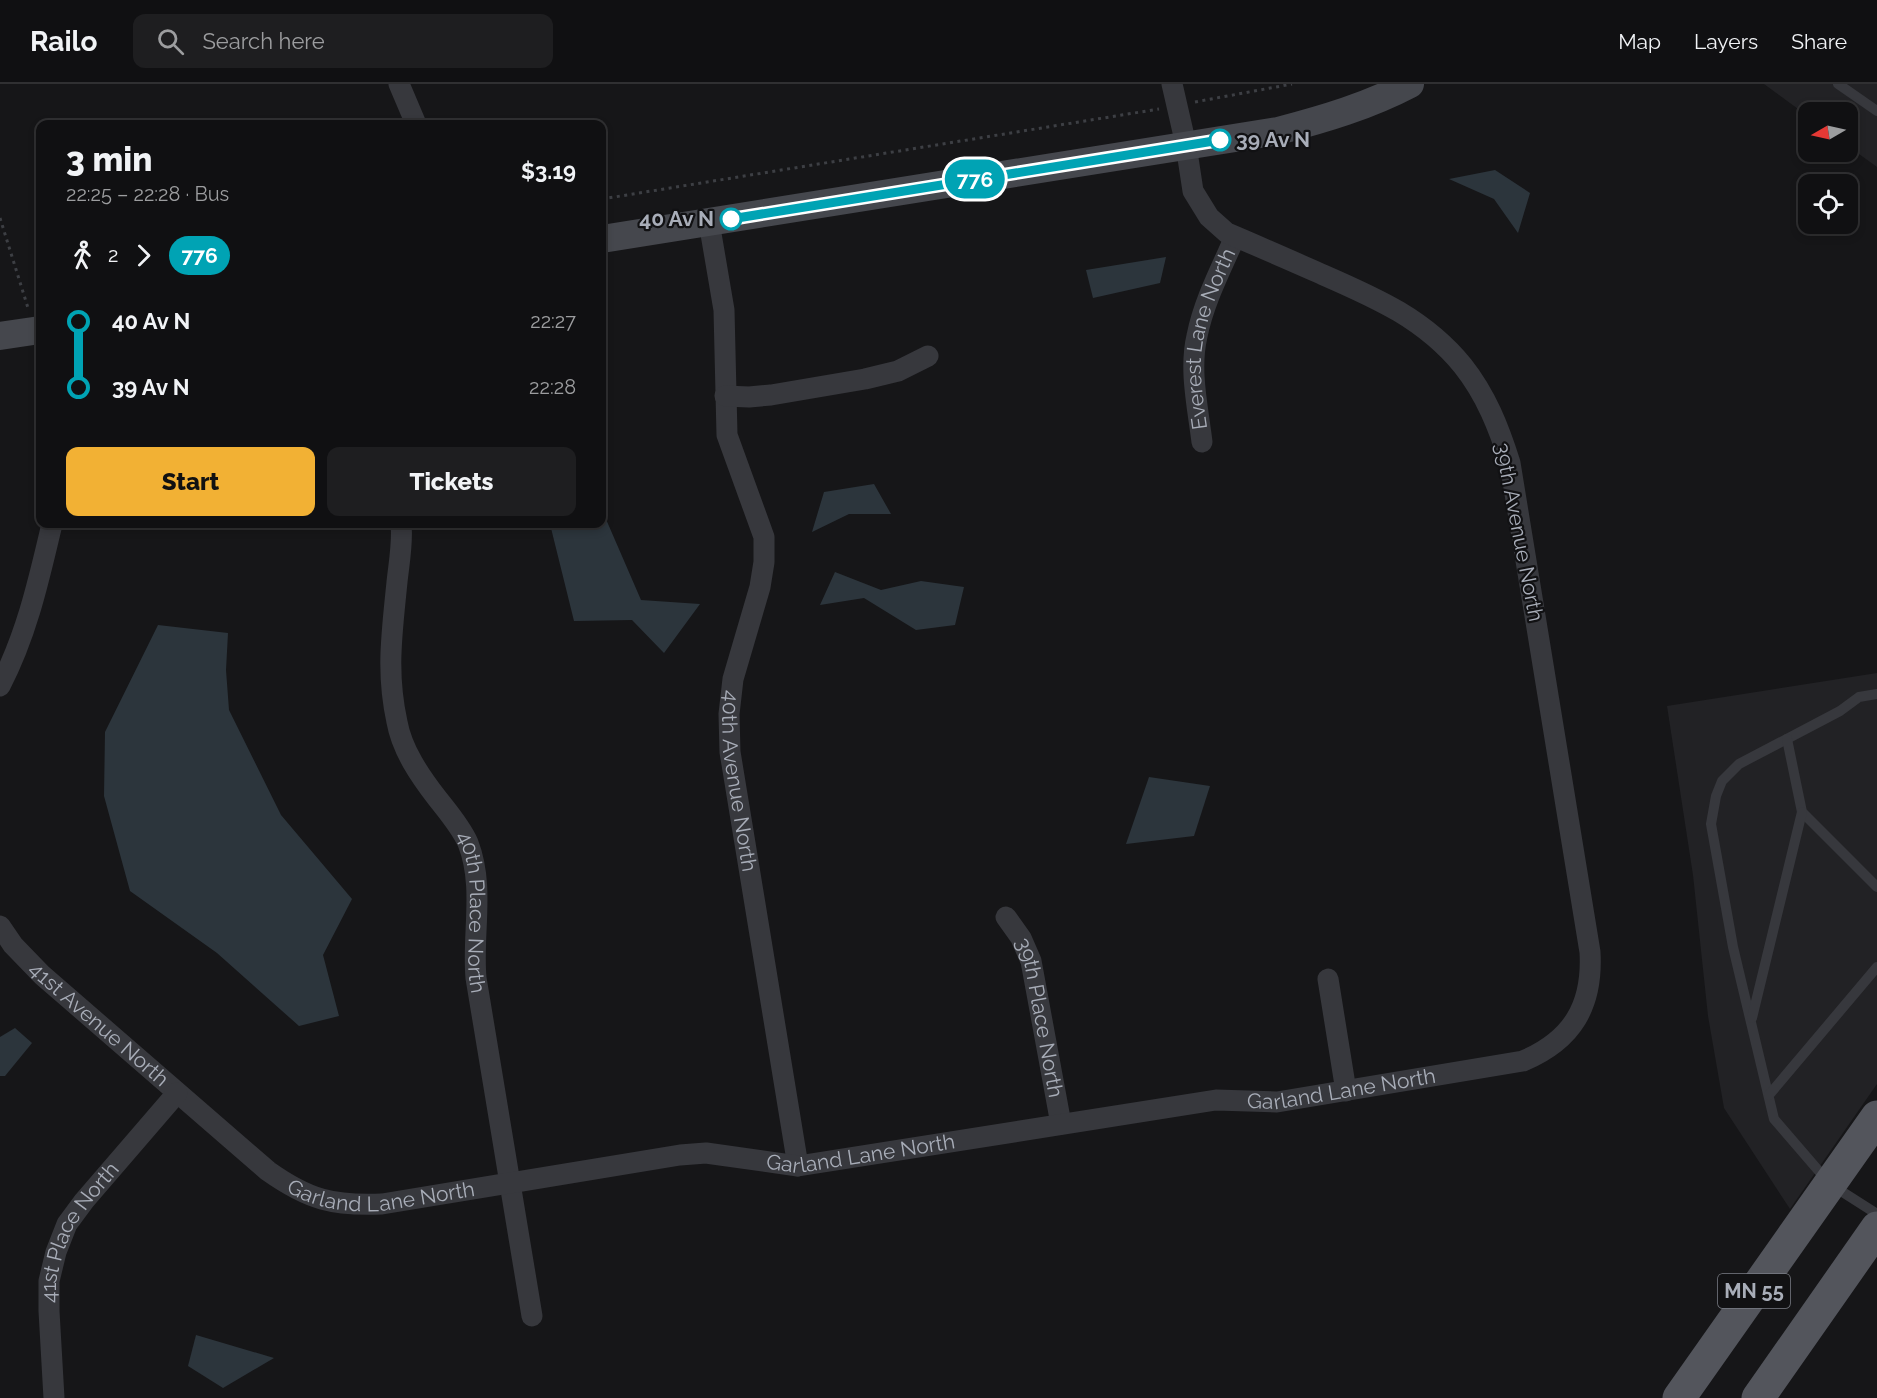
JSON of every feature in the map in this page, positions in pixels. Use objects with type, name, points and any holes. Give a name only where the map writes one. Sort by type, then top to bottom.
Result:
[{"type":"main road","name":"MN 55","points":[[1679,1398],[1877,1117]]},
{"type":"main road","name":"MN 55","points":[[1758,1398],[1877,1228]]},
{"type":"street","points":[[399,84],[414,120]]},
{"type":"street","name":"39th Avenue North","points":[[1172,84],[1186,145],[1193,191],[1200,205],[1215,222],[1235,237],[1377,298],[1405,313],[1438,339],[1464,367],[1497,424],[1510,463],[1590,952],[1591,972],[1585,1004],[1570,1029]]},
{"type":"street","points":[[606,238],[1278,131],[1329,118],[1379,100],[1410,84]]},
{"type":"street","name":"40th Avenue North","points":[[709,222],[724,310],[727,435],[764,537],[764,562],[760,587],[733,679],[729,714],[730,752],[798,1166]]},
{"type":"street","name":"Everest Lane North","points":[[1202,442],[1195,386],[1194,358],[1197,336],[1210,295],[1235,237]]},
{"type":"street","points":[[0,336],[36,330]]},
{"type":"street","points":[[725,396],[771,396],[866,379],[898,370],[928,356]]},
{"type":"street","points":[[0,686],[32,606],[51,528]]},
{"type":"street","name":"40th Place North","points":[[401,528],[390,645],[390,686],[397,726],[412,763],[468,842],[476,871],[478,901],[474,957],[532,1316]]},
{"type":"street","name":"39th Place North","points":[[1006,917],[1021,938],[1031,961],[1061,1124]]},
{"type":"street","name":"41st Avenue North","points":[[0,926],[13,945],[42,975],[177,1093]]},
{"type":"street","points":[[1328,979],[1346,1091]]},
{"type":"street","name":"Garland Lane North","points":[[177,1093],[268,1171],[293,1189],[322,1200],[352,1205],[382,1204],[706,1153],[798,1166],[1216,1100],[1277,1102],[1523,1061],[1555,1043],[1570,1029]]},
{"type":"street","name":"41st Place North","points":[[54,1398],[49,1281],[56,1252],[67,1224],[177,1093]]},
{"type":"lane","points":[[1838,84],[1854,88],[1877,111]]},
{"type":"lane","points":[[1877,694],[1859,698],[1739,764],[1722,781],[1716,796],[1711,824],[1733,947],[1774,1119],[1830,1184],[1877,1214]]},
{"type":"lane","points":[[1751,1021],[1802,812],[1787,739]]},
{"type":"lane","points":[[1802,812],[1877,887]]},
{"type":"lane","points":[[1768,1095],[1877,967]]},
{"type":"path","points":[[606,198],[1177,105],[1292,84]]},
{"type":"path","points":[[0,218],[36,327]]},
{"type":"shaded area","points":[[1764,84],[1877,84],[1877,167],[1858,153],[1858,102],[1798,102],[1798,109]]},
{"type":"shaded area","points":[[1495,170],[1530,193],[1518,233],[1494,199],[1449,179]]},
{"type":"shaded area","points":[[1166,257],[1160,283],[1093,298],[1086,270]]},
{"type":"shaded area","points":[[874,484],[891,514],[849,514],[812,532],[824,492]]},
{"type":"shaded area","points":[[606,519],[641,600],[700,604],[664,653],[632,620],[574,621],[551,528],[606,528]]},
{"type":"shaded area","points":[[835,572],[881,590],[921,581],[964,587],[955,625],[916,630],[864,598],[820,605]]},
{"type":"shaded area","points":[[158,625],[228,633],[226,670],[229,710],[281,815],[352,899],[323,955],[339,1016],[299,1026],[217,953],[130,891],[104,796],[105,732]]},
{"type":"shaded area","points":[[1877,673],[1877,1084],[1790,1209],[1724,1108],[1708,1016],[1693,875],[1667,706]]},
{"type":"shaded area","points":[[1149,777],[1210,786],[1194,836],[1126,844]]},
{"type":"shaded area","points":[[15,1028],[32,1043],[5,1076],[0,1076],[0,1037]]},
{"type":"shaded area","points":[[196,1335],[274,1358],[223,1388],[188,1366]]},
{"type":"bus line","name":"776","points":[[731,219],[1220,140]]},
{"type":"place","name":"39 Av N","points":[[1220,140]]},
{"type":"place","name":"40 Av N","points":[[731,219]]}]
